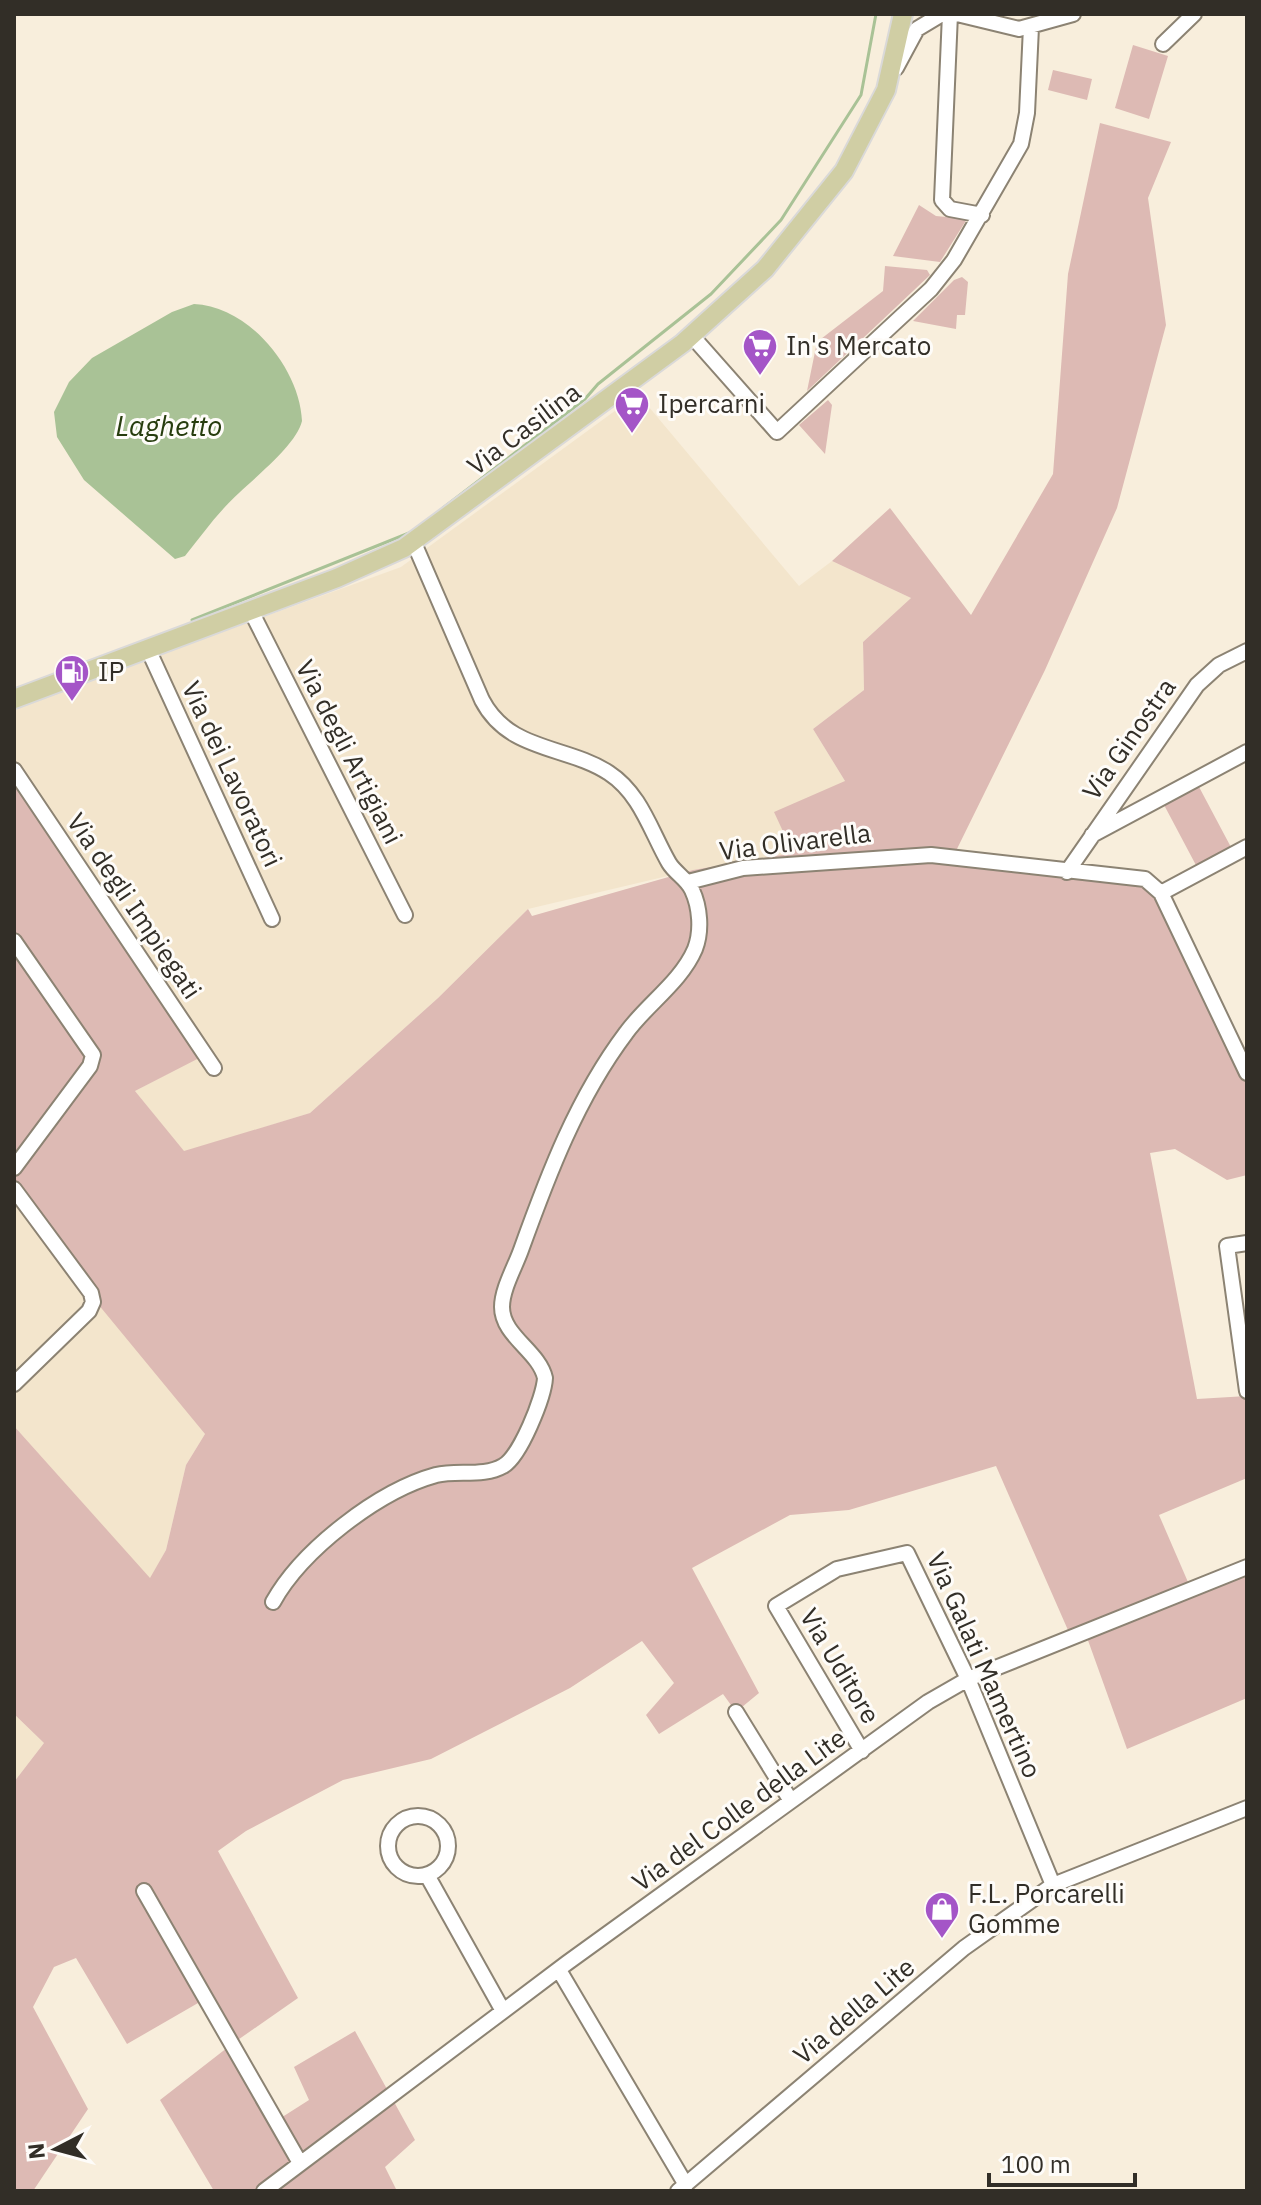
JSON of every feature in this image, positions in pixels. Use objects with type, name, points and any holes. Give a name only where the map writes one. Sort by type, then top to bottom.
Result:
[{"type":"main road","name":"Via Casilina","points":[[14,699],[357,570],[414,543],[692,336],[756,278],[800,228],[850,162],[885,94],[903,14]]},
{"type":"street","points":[[950,14],[942,200],[952,210],[982,215]]},
{"type":"street","points":[[957,14],[998,26],[1031,27],[1073,14]]},
{"type":"street","points":[[1163,44],[1194,14]]},
{"type":"street","points":[[885,94],[908,42],[933,15]]},
{"type":"street","points":[[692,336],[777,432],[939,281],[982,215],[1016,156],[1024,133],[1031,27]]},
{"type":"street","name":"Via Olivarella","points":[[414,543],[482,700],[495,720],[520,739],[595,766],[619,781],[642,810],[671,866],[688,882],[743,868],[931,855],[1145,879],[1161,893]]},
{"type":"street","name":"Via degli Artigiani","points":[[251,611],[405,915]]},
{"type":"street","name":"Via dei Lavoratori","points":[[148,649],[272,919]]},
{"type":"street","name":"Via Ginostra","points":[[1067,872],[1088,837],[1197,685],[1219,665],[1247,651]]},
{"type":"street","points":[[1088,837],[1247,752]]},
{"type":"street","name":"Via degli Impiegati","points":[[14,770],[214,1068]]},
{"type":"street","points":[[1247,847],[1161,893],[1247,1073]]},
{"type":"street","points":[[273,1602],[290,1575],[311,1555],[382,1502],[437,1475],[497,1469],[516,1454],[545,1378],[539,1363],[505,1320],[503,1301],[547,1182],[586,1095],[625,1033],[684,966],[695,948],[698,912],[688,882]]},
{"type":"street","points":[[14,941],[93,1055],[90,1066],[14,1168]]},
{"type":"street","points":[[14,1189],[91,1293],[93,1302],[89,1311],[14,1384]]},
{"type":"street","points":[[1247,1243],[1227,1246],[1247,1391]]},
{"type":"street","name":"Via Galati Mamertino","points":[[776,1606],[837,1569],[907,1553],[968,1679],[1053,1885]]},
{"type":"street","name":"Via del Colle della Lite","points":[[264,2191],[503,2011],[928,1702],[968,1679],[1247,1567]]},
{"type":"street","name":"Via Uditore","points":[[776,1606],[862,1751]]},
{"type":"street","points":[[736,1712],[791,1801]]},
{"type":"street","name":"Via della Lite","points":[[682,2188],[964,1948],[1053,1885],[1247,1808]]},
{"type":"street","points":[[416,1815],[435,1820],[447,1836],[447,1855],[436,1871],[427,1875],[400,1870],[390,1856],[389,1837],[399,1822],[416,1815]]},
{"type":"street","points":[[427,1875],[503,2011]]},
{"type":"street","points":[[144,1891],[300,2163]]},
{"type":"street","points":[[559,1970],[682,2188]]},
{"type":"shaded area","points":[[1133,45],[1168,56],[1149,119],[1115,108]]},
{"type":"shaded area","points":[[1053,70],[1092,79],[1087,100],[1048,90]]},
{"type":"shaded area","points":[[1100,123],[1171,142],[1148,198],[1166,325],[1117,508],[1045,670],[955,853],[1145,879],[1161,893],[1247,1073],[1247,1175],[1227,1180],[1175,1149],[1150,1153],[1197,1399],[1247,1396],[1247,1478],[1159,1515],[1191,1589],[1247,1567],[1247,1698],[1127,1749],[1085,1632],[1071,1637],[996,1466],[849,1510],[790,1515],[692,1568],[759,1693],[736,1712],[723,1694],[659,1734],[646,1715],[674,1683],[642,1641],[570,1688],[431,1759],[343,1780],[246,1831],[218,1851],[298,1998],[232,2044],[205,1999],[127,2044],[76,1958],[54,1967],[33,2007],[88,2109],[33,2191],[14,2191],[14,1782],[44,1743],[14,1714],[14,1426],[150,1578],[166,1550],[186,1465],[205,1434],[93,1298],[14,1188],[14,773],[205,1055],[135,1091],[184,1151],[310,1113],[438,998],[528,909],[532,916],[693,870],[793,853],[774,812],[845,781],[813,729],[864,690],[863,642],[911,598],[832,561],[890,508],[971,615],[1053,474],[1068,274]]},
{"type":"shaded area","points":[[919,205],[936,216],[967,219],[940,262],[893,256]]},
{"type":"shaded area","points":[[885,266],[927,270],[930,275],[807,391],[817,342],[883,291]]},
{"type":"shaded area","points":[[962,277],[968,282],[965,315],[957,315],[956,329],[913,321],[954,280]]},
{"type":"shaded area","points":[[638,394],[799,586],[832,561],[911,598],[863,642],[864,690],[813,729],[845,781],[794,853],[693,870],[528,909],[438,998],[310,1113],[184,1152],[135,1091],[205,1054],[14,763],[14,708],[401,567]]},
{"type":"shaded area","points":[[828,400],[832,405],[825,454],[799,425]]},
{"type":"shaded area","points":[[1198,785],[1233,851],[1198,869],[1163,803]]},
{"type":"shaded area","points":[[14,1189],[205,1434],[186,1465],[166,1550],[150,1579],[14,1426]]},
{"type":"shaded area","points":[[14,1714],[44,1743],[14,1782]]},
{"type":"shaded area","points":[[355,2031],[415,2140],[385,2167],[397,2191],[214,2191],[160,2100],[232,2044],[276,2121],[309,2100],[294,2067]]},
{"type":"water","name":"Laghetto","points":[[194,304],[214,307],[234,316],[268,344],[292,381],[302,421],[280,455],[224,508],[185,556],[175,559],[84,480],[57,437],[54,412],[69,382],[92,358],[172,312]]},
{"type":"waterway","points":[[443,508],[585,399],[598,384],[711,294],[781,220],[861,95],[876,14]]},
{"type":"waterway","points":[[192,620],[409,533]]},
{"type":"place","name":"In's Mercato","points":[[760,377]]},
{"type":"place","name":"Ipercarni","points":[[632,435]]},
{"type":"place","name":"IP","points":[[72,703]]},
{"type":"place","name":"F.L. Porcarelli Gomme","points":[[942,1940]]}]
